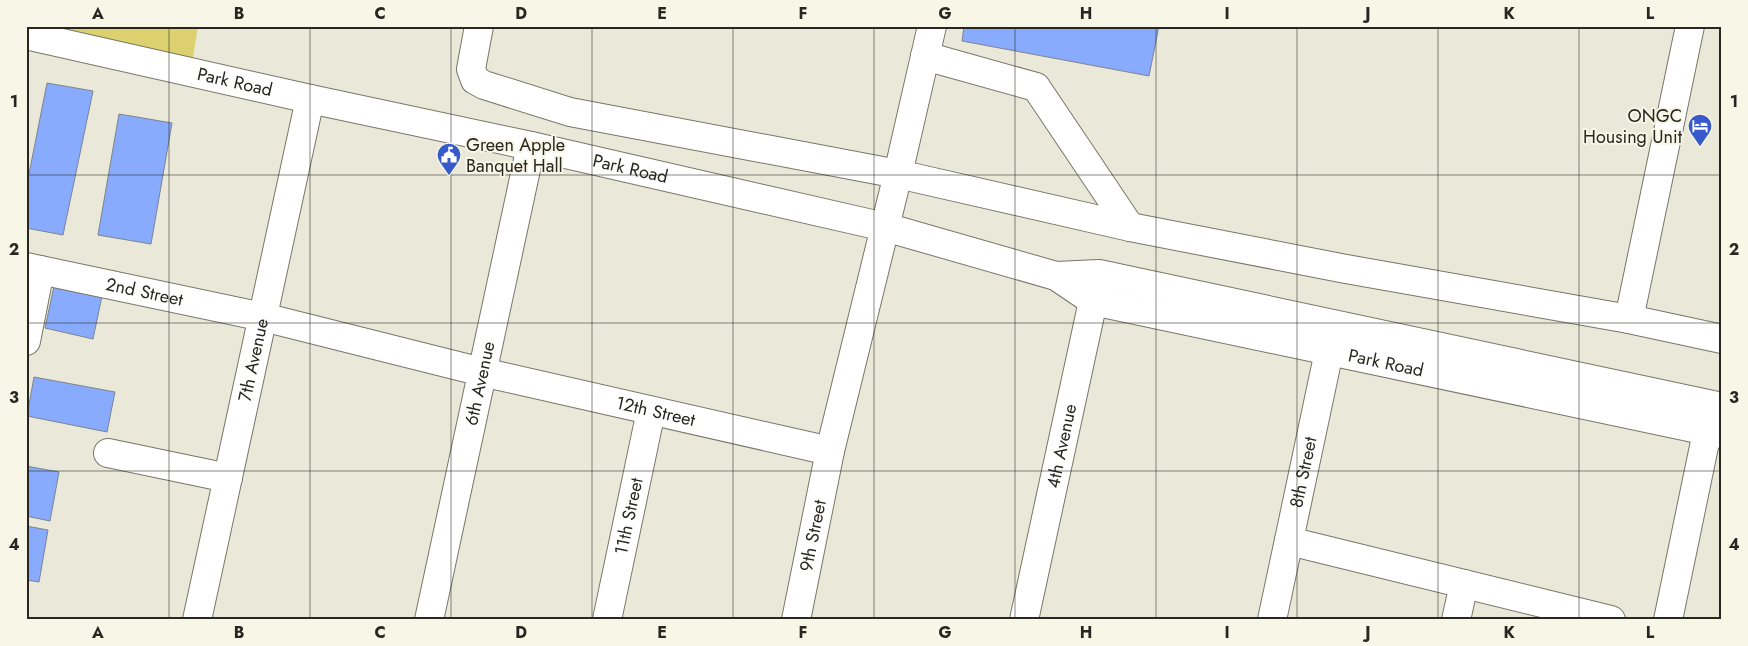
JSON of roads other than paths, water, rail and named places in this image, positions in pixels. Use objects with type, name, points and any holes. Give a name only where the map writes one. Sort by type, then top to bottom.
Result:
[{"type":"street","points":[[479,26],[471,69],[475,80],[484,85],[570,112],[898,174],[1130,227],[1346,269],[1628,319],[1722,339]]},
{"type":"street","name":"9th Street","points":[[796,620],[830,451],[886,228],[932,26]]},
{"type":"street","points":[[1628,319],[1690,26]]},
{"type":"street","name":"Park Road","points":[[26,35],[310,99],[531,146],[886,228],[1056,276],[1093,301],[1332,337]]},
{"type":"street","points":[[925,56],[1036,87],[1130,227]]},
{"type":"street","name":"7th Avenue","points":[[197,620],[310,99]]},
{"type":"street","name":"6th Avenue","points":[[429,620],[531,146]]},
{"type":"street","points":[[26,341],[33,269]]},
{"type":"street","name":"2nd Street","points":[[33,269],[263,318],[482,372]]},
{"type":"street","name":"Park Road","points":[[1056,276],[1099,274],[1332,337],[1716,419]]},
{"type":"street","name":"4th Avenue","points":[[1024,620],[1099,274]]},
{"type":"street","name":"8th Street","points":[[1272,620],[1332,337]]},
{"type":"street","name":"12th Street","points":[[482,372],[651,412],[830,451]]},
{"type":"street","name":"11th Street","points":[[607,620],[651,412]]},
{"type":"street","points":[[1668,620],[1716,419]]},
{"type":"street","points":[[108,452],[228,478]]},
{"type":"street","points":[[1289,541],[1611,620]]},
{"type":"street","points":[[1456,620],[1464,584]]},
{"type":"place","name":"ONGC Housing Unit","points":[[1700,147]]},
{"type":"place","name":"Green Apple Banquet Hall","points":[[449,176]]}]
